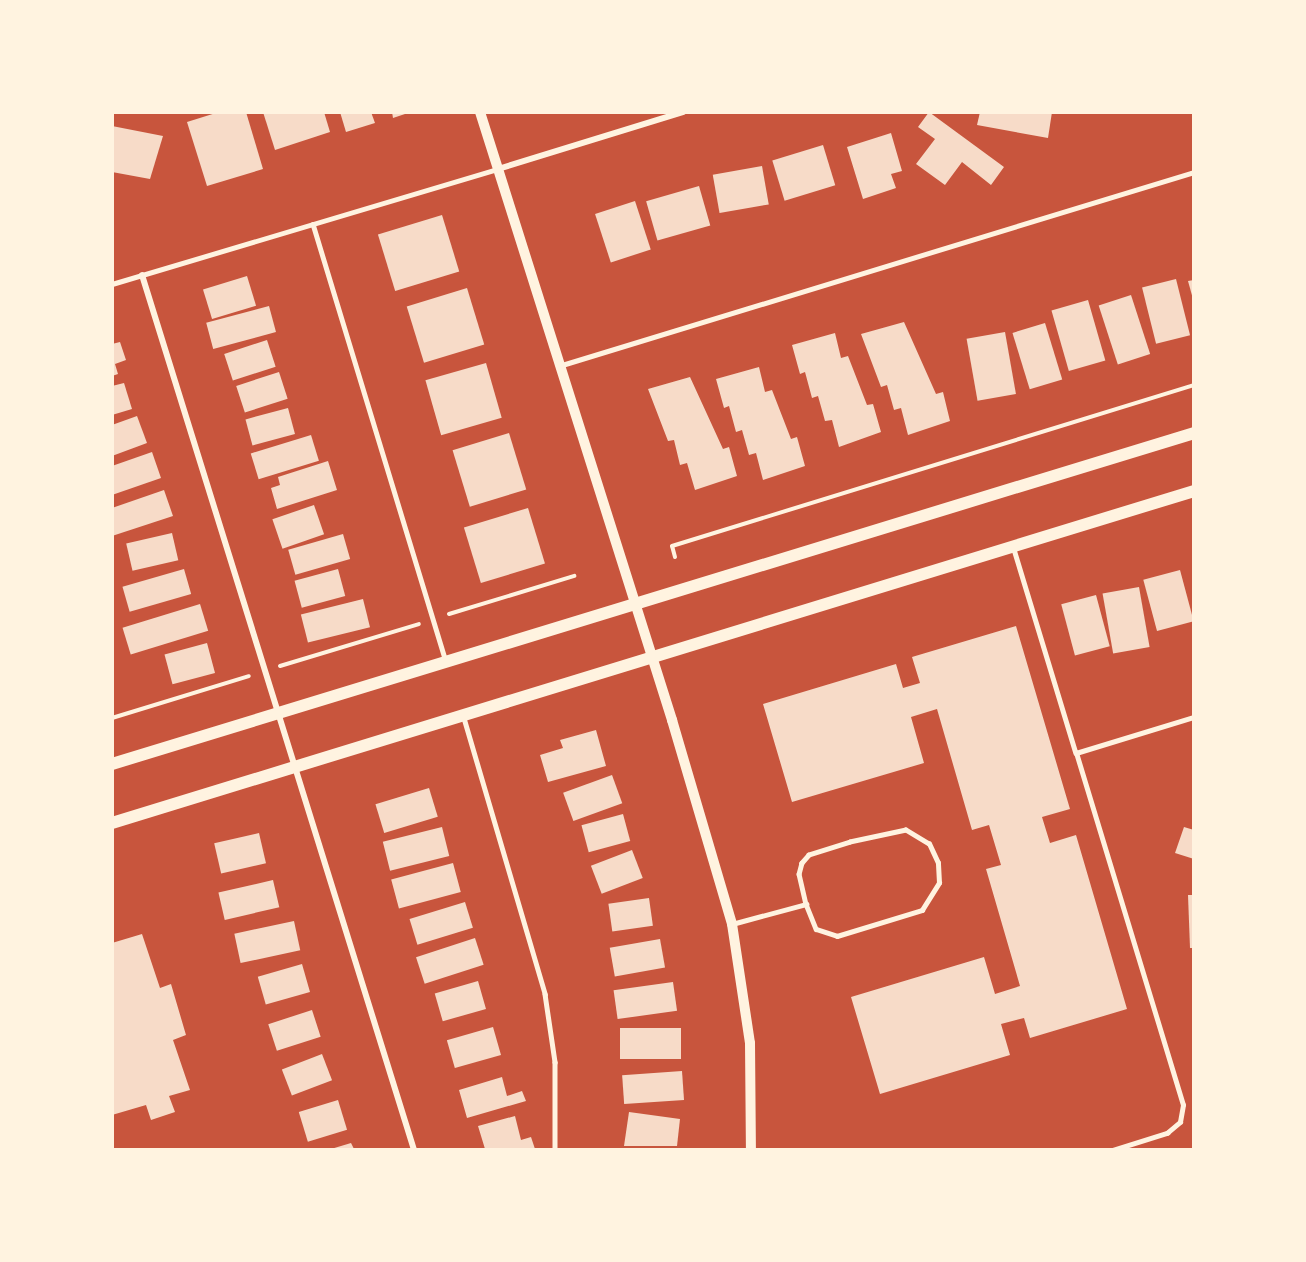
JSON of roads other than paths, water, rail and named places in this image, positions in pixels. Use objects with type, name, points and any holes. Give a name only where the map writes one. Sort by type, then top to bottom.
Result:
[{"type":"main road","points":[[112,764],[1194,433]]},
{"type":"main road","points":[[112,823],[1194,490]]},
{"type":"street","points":[[480,112],[644,631],[732,924],[750,1043],[751,1149]]},
{"type":"street","points":[[498,169],[683,112]]},
{"type":"street","points":[[142,275],[414,1149]]},
{"type":"lane","points":[[112,284],[498,169]]},
{"type":"lane","points":[[560,366],[1194,172]]},
{"type":"lane","points":[[313,225],[447,662]]},
{"type":"lane","points":[[1013,546],[1183,1105],[1180,1122],[1167,1133],[1113,1149]]},
{"type":"lane","points":[[463,715],[545,994],[555,1062],[555,1149]]},
{"type":"lane","points":[[1076,753],[1194,717]]},
{"type":"lane","points":[[906,830],[929,844],[938,862],[939,883],[922,910],[837,936],[816,929],[806,904],[799,874],[802,863],[808,855],[850,842],[906,830]]},
{"type":"lane","points":[[732,924],[806,904]]}]
